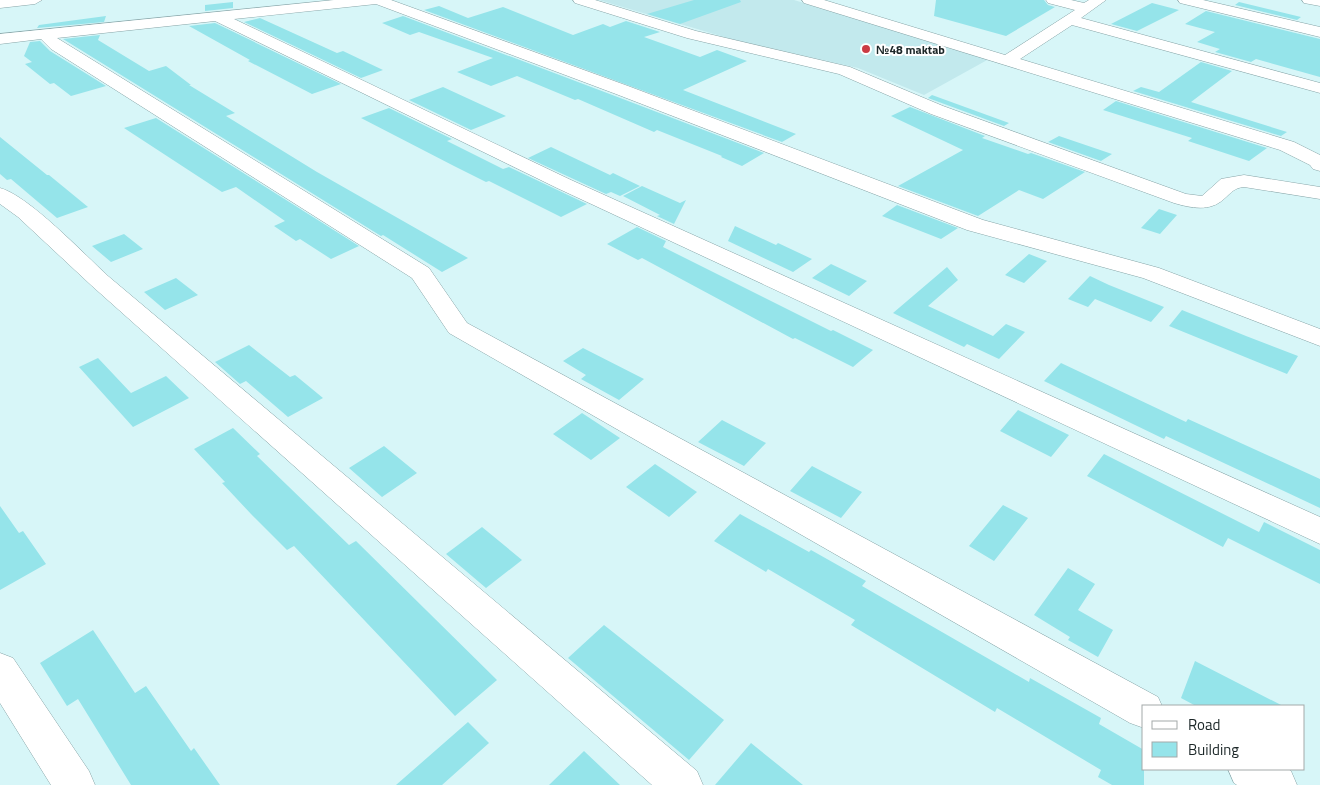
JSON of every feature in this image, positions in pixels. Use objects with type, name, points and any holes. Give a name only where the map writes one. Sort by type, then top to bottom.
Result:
[{"type":"street","points":[[0,4],[35,0]]},
{"type":"street","points":[[0,39],[376,0],[641,97],[975,225],[1151,273],[1320,338]]},
{"type":"street","points":[[580,0],[692,35],[844,70],[937,110],[1180,199],[1199,203],[1212,200],[1228,183],[1244,181],[1320,193]]},
{"type":"street","points":[[809,0],[1287,146],[1318,162],[1320,165]]},
{"type":"street","points":[[1053,0],[1093,4]]},
{"type":"street","points":[[1185,0],[1320,32]]},
{"type":"street","points":[[1309,0],[1320,2]]},
{"type":"street","points":[[1006,61],[1093,4]]},
{"type":"street","points":[[216,16],[564,184],[1320,531]]},
{"type":"street","points":[[1071,20],[1320,88]]},
{"type":"street","points":[[45,35],[57,46],[421,273],[458,328],[1142,709]]},
{"type":"street","points":[[0,194],[26,212],[100,281],[683,785]]},
{"type":"street","points":[[0,670],[75,785]]},
{"type":"street","points":[[1250,770],[1277,785]]},
{"type":"shaded area","name":"№48 maktab","points":[[599,0],[794,0],[989,59],[924,95],[858,68],[731,39]]},
{"type":"building","points":[[694,0],[740,0],[741,2],[680,24],[647,14]]},
{"type":"building","points":[[936,0],[1044,0],[1048,5],[1055,7],[1006,36],[934,16]]},
{"type":"building","points":[[233,2],[233,8],[205,11],[205,5]]},
{"type":"building","points":[[1239,2],[1301,17],[1297,20],[1235,5]]},
{"type":"building","points":[[1152,3],[1179,10],[1137,31],[1111,24]]},
{"type":"building","points":[[439,6],[468,18],[503,7],[573,35],[603,24],[610,27],[626,21],[660,32],[644,37],[700,57],[717,50],[747,61],[683,90],[796,134],[782,142],[424,10]]},
{"type":"building","points":[[1206,11],[1320,39],[1320,77],[1256,59],[1251,62],[1215,52],[1220,49],[1197,42],[1215,32],[1185,24]]},
{"type":"building","points":[[106,16],[104,22],[37,28],[39,25]]},
{"type":"building","points":[[403,16],[764,153],[742,166],[657,130],[654,132],[578,99],[575,100],[517,76],[491,86],[457,72],[493,58],[419,32],[410,35],[382,23]]},
{"type":"building","points":[[260,18],[337,53],[343,51],[383,70],[361,78],[244,22]]},
{"type":"building","points":[[215,23],[341,84],[312,94],[248,61],[250,60],[189,26]]},
{"type":"building","points":[[100,35],[98,40],[149,71],[166,66],[191,85],[189,85],[235,113],[226,116],[317,172],[468,258],[442,272],[63,39]]},
{"type":"building","points":[[40,41],[50,51],[106,86],[71,96],[54,83],[50,84],[25,64],[32,62],[24,56],[30,42]]},
{"type":"building","points":[[1201,62],[1232,71],[1191,102],[1287,132],[1281,136],[1133,91],[1141,87],[1159,92]]},
{"type":"building","points":[[443,87],[506,116],[471,130],[409,100]]},
{"type":"building","points":[[932,95],[1009,123],[1004,126],[928,98]]},
{"type":"building","points":[[1116,101],[1267,148],[1249,161],[1188,141],[1192,138],[1103,110]]},
{"type":"building","points":[[910,107],[985,136],[982,138],[1085,172],[1043,199],[1019,190],[978,216],[898,186],[963,150],[891,116]]},
{"type":"building","points":[[389,108],[452,139],[447,141],[503,169],[509,167],[587,204],[561,217],[489,181],[486,182],[361,118]]},
{"type":"building","points":[[156,118],[359,246],[331,259],[300,239],[296,241],[274,226],[285,221],[236,187],[222,192],[124,128]]},
{"type":"building","points":[[1059,136],[1112,154],[1101,161],[1048,142]]},
{"type":"building","points":[[0,137],[88,207],[57,218],[11,179],[7,180],[0,174]]},
{"type":"building","points":[[551,147],[610,175],[613,173],[640,186],[620,196],[611,192],[606,194],[528,158]]},
{"type":"building","points":[[642,186],[680,203],[686,200],[674,224],[623,196]]},
{"type":"building","points":[[897,205],[958,228],[941,239],[882,216]]},
{"type":"building","points":[[1159,209],[1177,215],[1160,234],[1141,228]]},
{"type":"building","points":[[735,226],[812,259],[793,272],[728,241]]},
{"type":"building","points":[[637,227],[666,241],[663,247],[873,350],[853,367],[795,338],[793,339],[642,258],[638,260],[607,244]]},
{"type":"building","points":[[124,234],[143,249],[111,262],[92,246]]},
{"type":"building","points":[[1029,254],[1047,261],[1024,283],[1005,275]]},
{"type":"building","points":[[831,264],[867,281],[849,296],[812,278]]},
{"type":"building","points":[[947,267],[958,280],[928,306],[993,336],[1006,324],[1025,332],[999,359],[967,344],[964,347],[893,313]]},
{"type":"building","points":[[1090,276],[1164,307],[1151,322],[1095,299],[1088,307],[1068,299]]},
{"type":"building","points":[[176,278],[198,295],[165,310],[144,292]]},
{"type":"building","points":[[1182,310],[1298,356],[1287,374],[1169,326]]},
{"type":"building","points":[[249,345],[290,377],[295,375],[323,398],[288,417],[246,381],[240,384],[215,362]]},
{"type":"building","points":[[583,348],[644,379],[619,400],[581,379],[586,375],[563,361]]},
{"type":"building","points":[[98,358],[131,393],[166,376],[189,398],[133,427],[79,367]]},
{"type":"building","points":[[1061,363],[1186,422],[1188,419],[1320,479],[1320,508],[1166,436],[1164,439],[1044,381]]},
{"type":"building","points":[[1018,410],[1069,435],[1051,457],[1000,431]]},
{"type":"building","points":[[582,413],[620,438],[591,460],[553,434]]},
{"type":"building","points":[[722,420],[766,443],[744,466],[698,442]]},
{"type":"building","points":[[233,428],[260,454],[257,456],[349,545],[356,541],[497,680],[455,716],[294,546],[287,550],[251,514],[222,483],[225,482],[194,449]]},
{"type":"building","points":[[384,446],[417,473],[382,497],[349,468]]},
{"type":"building","points":[[1104,454],[1259,532],[1264,522],[1320,550],[1320,584],[1228,538],[1223,547],[1087,476]]},
{"type":"building","points":[[655,464],[697,492],[669,517],[626,487]]},
{"type":"building","points":[[812,466],[862,492],[841,518],[790,491]]},
{"type":"building","points":[[1003,505],[1028,518],[994,561],[969,546]]},
{"type":"building","points":[[0,506],[19,533],[23,531],[46,564],[0,590]]},
{"type":"building","points":[[740,514],[809,552],[811,550],[866,581],[862,586],[1029,682],[1030,678],[1101,718],[1099,724],[1142,749],[1144,785],[1112,785],[1098,777],[1101,770],[997,708],[995,712],[851,625],[855,620],[768,569],[766,572],[714,541]]},
{"type":"building","points":[[482,527],[522,560],[486,588],[446,554]]},
{"type":"building","points":[[1068,568],[1095,584],[1078,610],[1113,630],[1098,657],[1068,640],[1070,637],[1034,615]]},
{"type":"building","points":[[604,625],[724,720],[689,760],[568,658]]},
{"type":"building","points":[[93,630],[135,693],[146,686],[191,751],[194,748],[220,785],[131,785],[78,699],[67,706],[40,663]]},
{"type":"building","points":[[1195,661],[1281,705],[1194,705],[1181,698]]},
{"type":"building","points":[[468,722],[489,743],[442,785],[396,785]]},
{"type":"building","points":[[751,743],[803,785],[715,785]]},
{"type":"building","points":[[584,751],[620,785],[549,785]]},
{"type":"place","name":"№48 maktab","points":[[866,49]]}]
